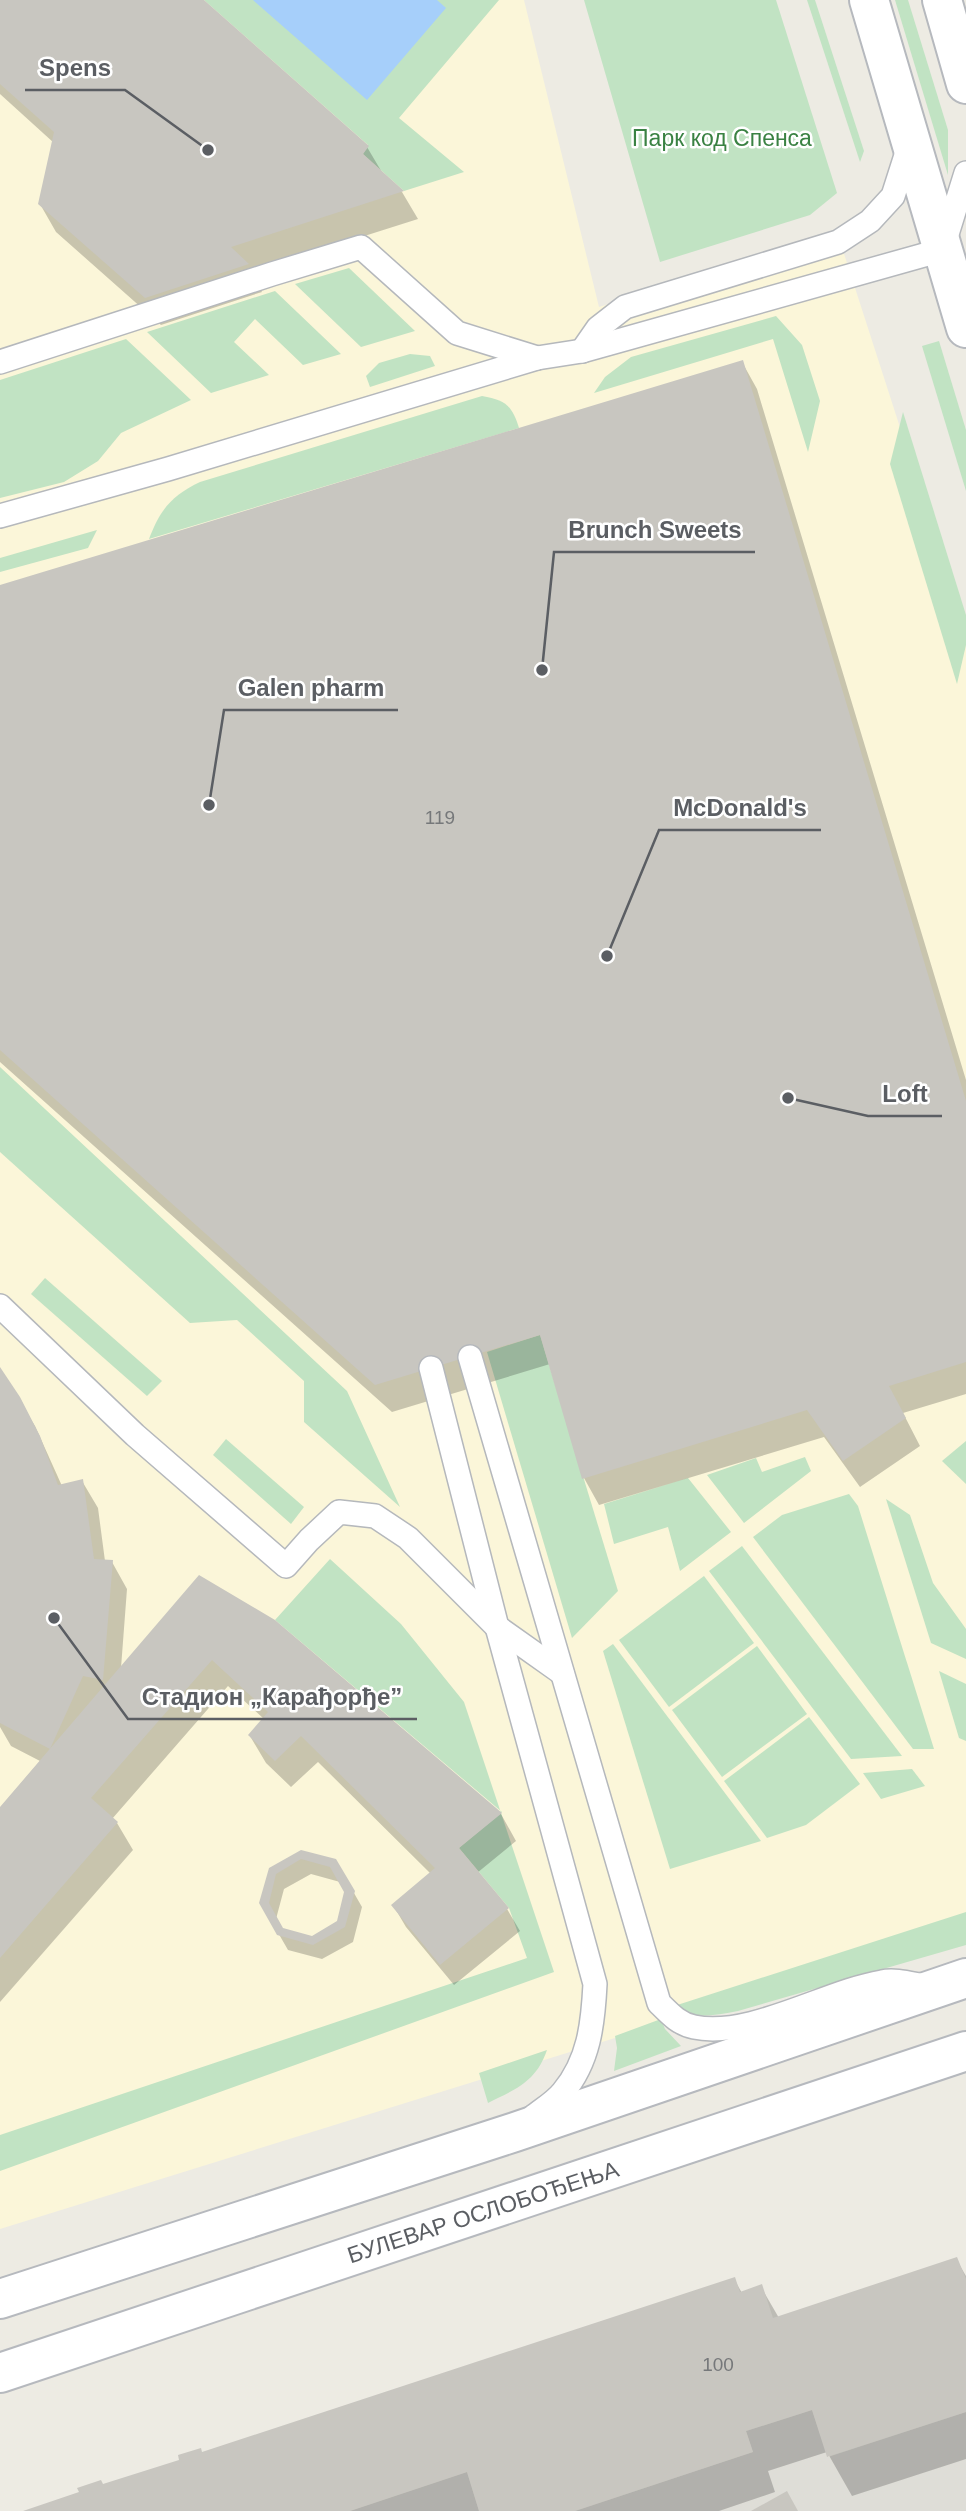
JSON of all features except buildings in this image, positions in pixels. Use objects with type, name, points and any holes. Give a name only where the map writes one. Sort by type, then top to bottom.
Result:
[{"type":"main road","points":[[869,0],[966,328]]},
{"type":"main road","points":[[942,0],[966,84]]},
{"type":"main road","points":[[0,2299],[515,2132],[953,1983]]},
{"type":"main road","name":"БУЛЕВАР ОСЛОБОЂЕЊА","points":[[0,2372],[966,2051]]},
{"type":"lane","points":[[582,351],[598,328],[625,307],[838,243],[870,221],[893,196],[910,142]]},
{"type":"lane","points":[[0,516],[155,473],[537,358],[582,351],[942,250],[966,173]]},
{"type":"lane","points":[[0,362],[361,247],[457,333],[537,358]]},
{"type":"lane","points":[[0,1306],[135,1435],[286,1566],[339,1512],[375,1516],[408,1538],[498,1627],[562,1673]]},
{"type":"lane","points":[[470,1357],[659,2003],[676,2020],[695,2027],[717,2028],[744,2025],[885,1981],[953,1983]]},
{"type":"lane","points":[[431,1368],[595,1984],[593,2025],[582,2064],[562,2094],[515,2132]]},
{"type":"shaded area","points":[[0,0],[524,0],[599,307],[837,232],[966,632],[966,1929],[0,2229]]},
{"type":"shaded area","points":[[812,2410],[828,2457],[966,2412],[966,2511],[575,2511],[753,2452],[746,2431]]},
{"type":"shaded area","points":[[467,2472],[479,2511],[350,2511]]},
{"type":"green space","points":[[204,0],[499,0],[399,118],[464,172],[404,191],[363,154],[368,145]]},
{"type":"green space","name":"Парк код Спенса","points":[[584,0],[776,0],[837,193],[810,215],[660,262]]},
{"type":"green space","points":[[807,0],[815,0],[864,151],[860,162]]},
{"type":"green space","points":[[895,0],[908,0],[948,130],[948,175]]},
{"type":"green space","points":[[349,268],[415,331],[361,347],[295,284]]},
{"type":"green space","points":[[275,291],[341,354],[303,365],[255,319],[234,342],[269,375],[211,393],[147,332]]},
{"type":"green space","points":[[776,316],[802,345],[820,401],[808,452],[773,339],[594,393],[605,377],[631,357]]},
{"type":"green space","points":[[126,339],[191,400],[121,433],[98,461],[64,482],[0,498],[0,380]]},
{"type":"green space","points":[[939,341],[966,430],[966,491],[922,346]]},
{"type":"green space","points":[[410,354],[430,356],[435,366],[370,387],[366,376],[379,363]]},
{"type":"green space","points":[[482,396],[496,399],[506,405],[514,414],[519,428],[149,539],[168,505],[181,493],[200,482]]},
{"type":"green space","points":[[903,412],[966,615],[966,645],[957,684],[890,464]]},
{"type":"green space","points":[[97,530],[88,548],[0,572],[0,558]]},
{"type":"green space","points":[[0,1067],[347,1391],[400,1507],[304,1422],[304,1381],[237,1320],[190,1323],[0,1152]]},
{"type":"green space","points":[[45,1278],[162,1381],[147,1396],[31,1294]]},
{"type":"green space","points":[[540,1335],[618,1591],[572,1638],[487,1352]]},
{"type":"green space","points":[[226,1439],[304,1507],[291,1524],[213,1455]]},
{"type":"green space","points":[[966,1441],[966,1484],[942,1461]]},
{"type":"green space","points":[[805,1457],[811,1471],[744,1523],[707,1475],[756,1458],[762,1472]]},
{"type":"green space","points":[[688,1478],[731,1532],[680,1571],[668,1527],[614,1544],[604,1504]]},
{"type":"green space","points":[[849,1494],[858,1506],[934,1749],[913,1749],[753,1537],[782,1515]]},
{"type":"green space","points":[[886,1499],[910,1515],[933,1583],[966,1629],[966,1659],[931,1643]]},
{"type":"green space","points":[[742,1546],[902,1756],[851,1759],[709,1571]]},
{"type":"green space","points":[[330,1559],[401,1624],[464,1702],[500,1810],[275,1620]]},
{"type":"green space","points":[[704,1576],[754,1643],[669,1707],[619,1640]]},
{"type":"green space","points":[[613,1644],[761,1841],[670,1869],[603,1651]]},
{"type":"green space","points":[[757,1646],[807,1714],[722,1777],[672,1710]]},
{"type":"green space","points":[[939,1671],[966,1684],[966,1741],[959,1738]]},
{"type":"green space","points":[[809,1717],[860,1784],[806,1825],[767,1838],[724,1781]]},
{"type":"green space","points":[[912,1769],[925,1786],[881,1799],[863,1773]]},
{"type":"green space","points":[[501,1813],[554,1972],[0,2171],[0,2135],[527,1958],[509,1908],[459,1848]]},
{"type":"green space","points":[[966,1912],[966,1945],[738,2011],[695,2015],[671,2007]]},
{"type":"green space","points":[[661,2019],[665,2029],[681,2046],[614,2071],[617,2048],[615,2036]]},
{"type":"green space","points":[[547,2050],[531,2077],[516,2089],[488,2103],[479,2073]]},
{"type":"water","points":[[253,0],[437,0],[446,8],[367,100]]},
{"type":"place","name":"Spens","points":[[208,150]]},
{"type":"place","name":"Brunch Sweets","points":[[542,670]]},
{"type":"place","name":"Galen pharm","points":[[209,805]]},
{"type":"place","name":"McDonald's","points":[[607,956]]},
{"type":"place","name":"Loft","points":[[788,1098]]},
{"type":"place","name":"Стадион „Карађорђе”","points":[[54,1618]]}]
